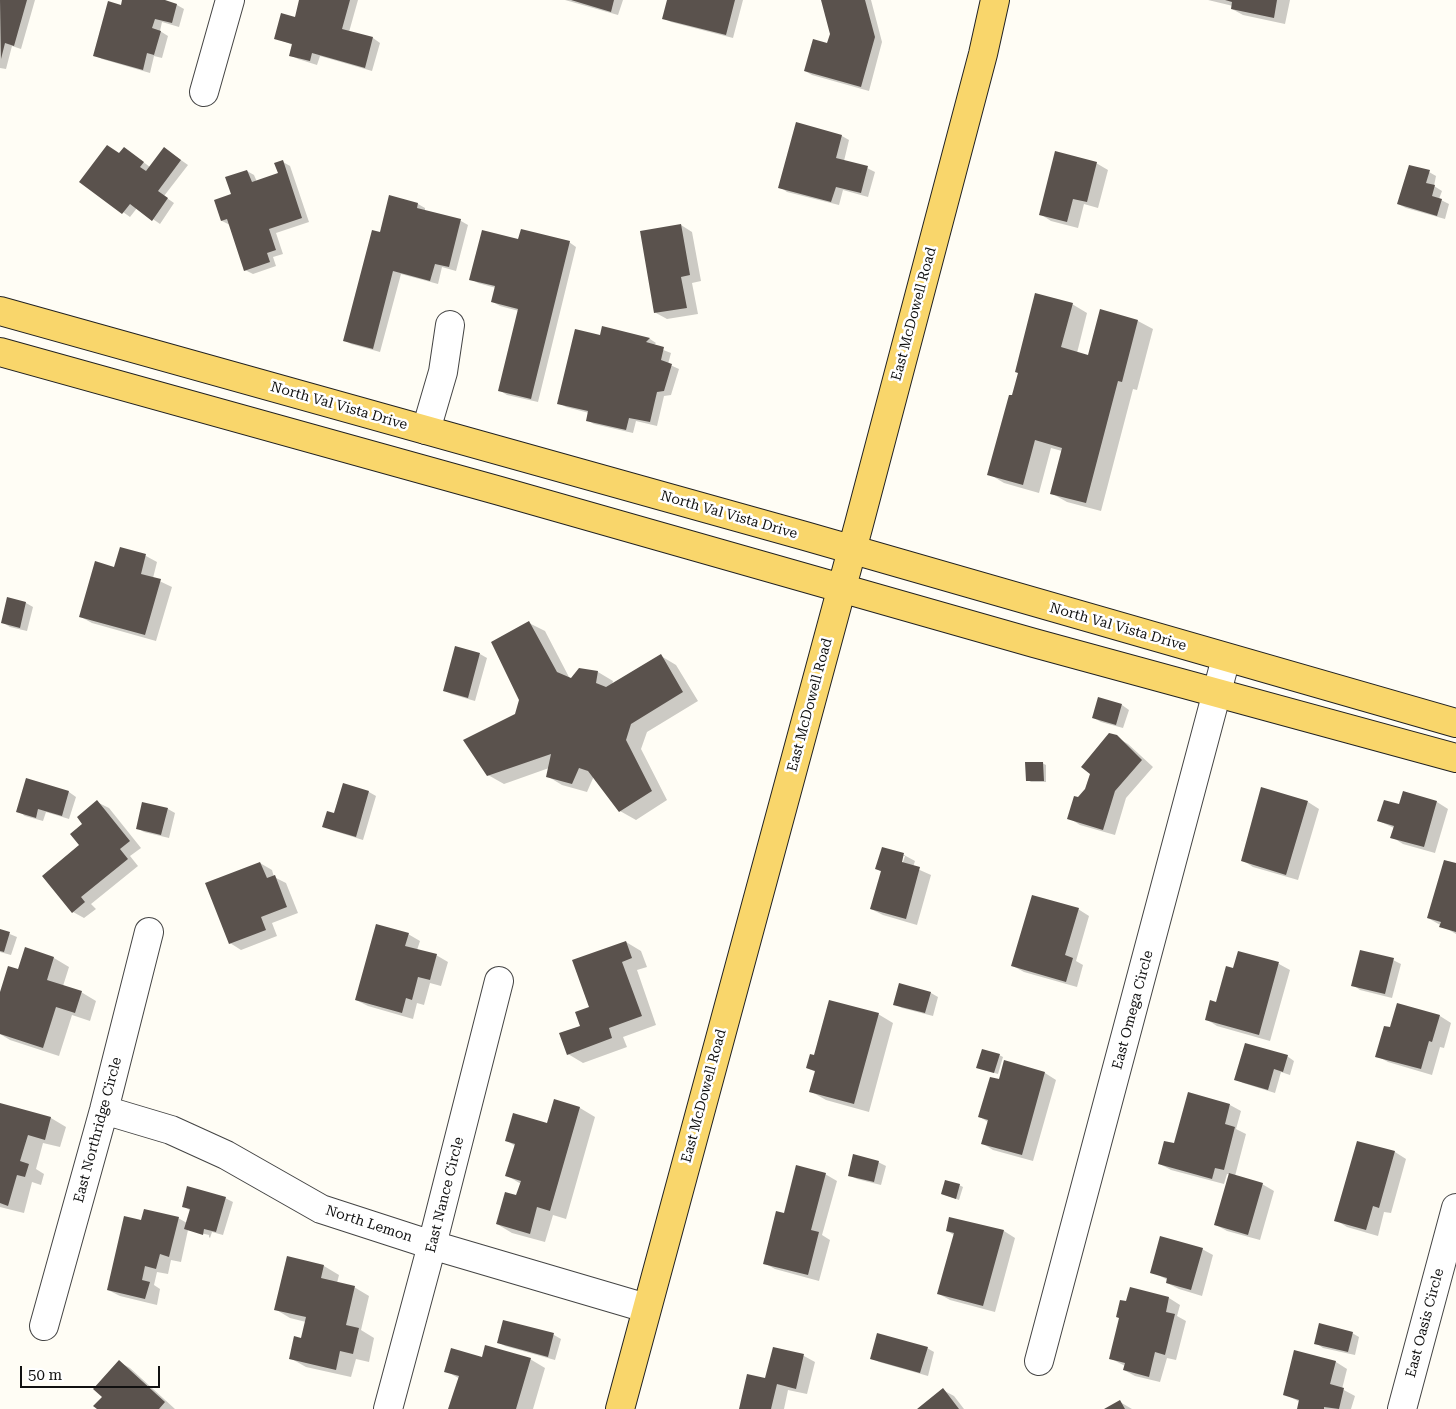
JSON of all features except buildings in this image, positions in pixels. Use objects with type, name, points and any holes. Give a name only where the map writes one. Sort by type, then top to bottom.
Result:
[{"type":"main road","name":"East McDowell Road","points":[[620,1409],[842,588],[983,54],[995,0]]},
{"type":"main road","name":"North Val Vista Drive","points":[[0,311],[852,550],[1456,723]]},
{"type":"main road","points":[[0,352],[1034,643],[1456,758]]},
{"type":"main road","points":[[170,400],[181,362]]},
{"type":"main road","points":[[417,468],[426,430]]},
{"type":"street","points":[[204,92],[230,0]]},
{"type":"street","points":[[426,430],[443,372],[450,325]]},
{"type":"street","name":"East Omega Circle","points":[[1039,1361],[1226,658]]},
{"type":"street","name":"East Northridge Circle","points":[[44,1326],[104,1110],[149,932]]},
{"type":"street","name":"East Nance Circle","points":[[388,1409],[499,981]]},
{"type":"street","name":"North Lemon","points":[[104,1110],[172,1130],[226,1154],[321,1209],[432,1245],[646,1308]]},
{"type":"street","name":"East Oasis Circle","points":[[1402,1409],[1456,1208]]}]
